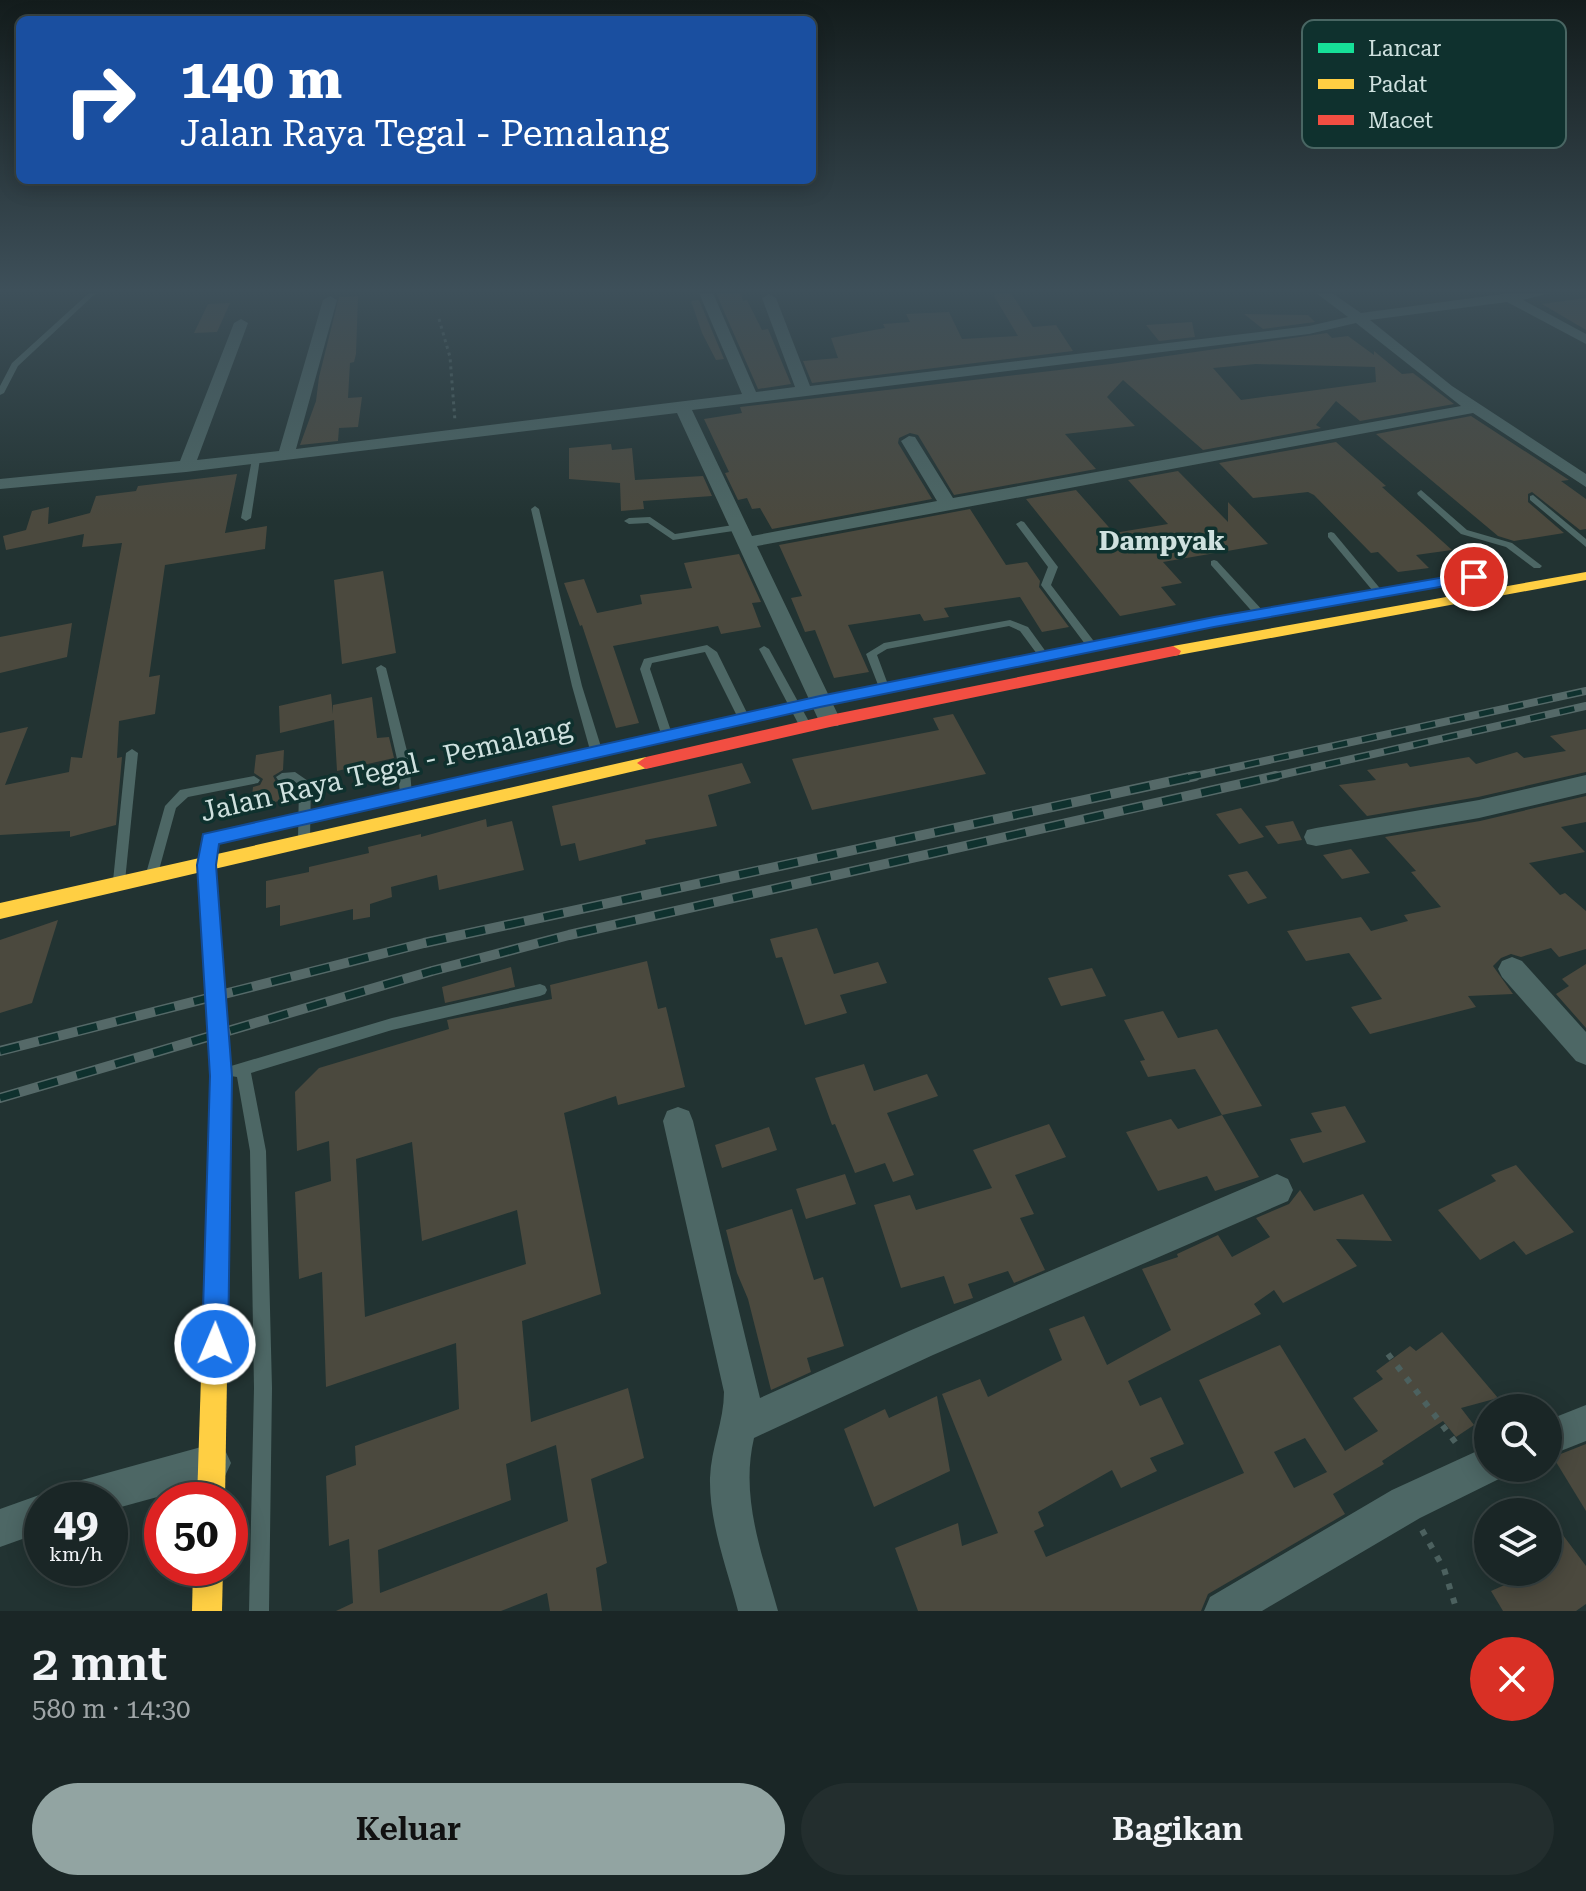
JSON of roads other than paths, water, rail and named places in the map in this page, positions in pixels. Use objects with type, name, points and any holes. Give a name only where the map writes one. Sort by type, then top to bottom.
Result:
[{"type":"main road","points":[[1505,571],[1574,559]]},
{"type":"main road","name":"Jalan Raya Tegal - Pemalang","points":[[0,911],[830,721],[1222,641],[1586,576]]},
{"type":"main road","points":[[1380,594],[1398,611]]},
{"type":"main road","points":[[1020,661],[1100,645]]},
{"type":"main road","points":[[788,708],[846,697]]},
{"type":"main road","name":"Jalan Raya Tegal - Pemalang","points":[[114,861],[203,840],[207,865]]},
{"type":"main road","points":[[207,865],[221,1076],[211,1482]]},
{"type":"main road","points":[[207,1611],[208,1586]]},
{"type":"street","points":[[186,467],[224,368]]},
{"type":"street","points":[[286,455],[311,368]]},
{"type":"street","points":[[739,368],[751,397]]},
{"type":"street","points":[[796,368],[805,392]]},
{"type":"street","points":[[0,484],[256,459],[999,368]]},
{"type":"street","points":[[1420,368],[1586,482]]},
{"type":"street","points":[[682,407],[830,721]]},
{"type":"street","points":[[744,534],[1095,479],[1475,408]]},
{"type":"street","points":[[909,441],[947,502]]},
{"type":"street","points":[[1316,837],[1479,809],[1586,784]]},
{"type":"street","points":[[1512,969],[1586,1052]]},
{"type":"street","points":[[678,1121],[742,1392],[741,1425],[732,1444],[729,1480],[758,1611]]},
{"type":"street","points":[[741,1425],[1277,1190]]},
{"type":"street","points":[[1562,1432],[1586,1423]]},
{"type":"street","points":[[128,1486],[212,1463]]},
{"type":"street","points":[[1224,1611],[1406,1504],[1474,1472]]},
{"type":"street","points":[[0,1528],[24,1519]]},
{"type":"lane","points":[[0,393],[13,368]]},
{"type":"lane","points":[[246,518],[256,459]]},
{"type":"lane","points":[[1421,493],[1464,532],[1509,545],[1537,566]]},
{"type":"lane","points":[[1533,498],[1586,544]]},
{"type":"lane","points":[[535,509],[577,686],[596,750]]},
{"type":"lane","points":[[629,521],[650,520],[673,537],[744,534]]},
{"type":"lane","points":[[1021,524],[1053,567],[1046,585],[1100,645]]},
{"type":"lane","points":[[1331,535],[1380,594]]},
{"type":"lane","points":[[1214,563],[1260,614]]},
{"type":"lane","points":[[886,689],[871,654],[884,646],[1010,623],[1024,629],[1044,656]]},
{"type":"lane","points":[[668,736],[645,669],[648,661],[707,648],[712,652],[743,719]]},
{"type":"lane","points":[[764,649],[788,708],[806,727]]},
{"type":"lane","points":[[381,668],[403,759],[406,795]]},
{"type":"lane","points":[[118,884],[114,861],[132,753]]},
{"type":"lane","points":[[282,777],[295,776],[305,783],[304,843]]},
{"type":"lane","points":[[151,877],[176,798],[184,793],[254,780]]},
{"type":"lane","points":[[221,1076],[392,1024],[540,990]]},
{"type":"lane","points":[[243,1069],[258,1151],[263,1388],[259,1611]]},
{"type":"railway","points":[[1186,778],[1586,691]]},
{"type":"railway","points":[[1267,778],[1586,706]]},
{"type":"railway","points":[[0,1051],[424,943],[1195,776]]},
{"type":"railway","points":[[0,1098],[432,971],[569,935],[1276,776]]},
{"type":"district","name":"Dampyak","points":[[1162,541]]}]
